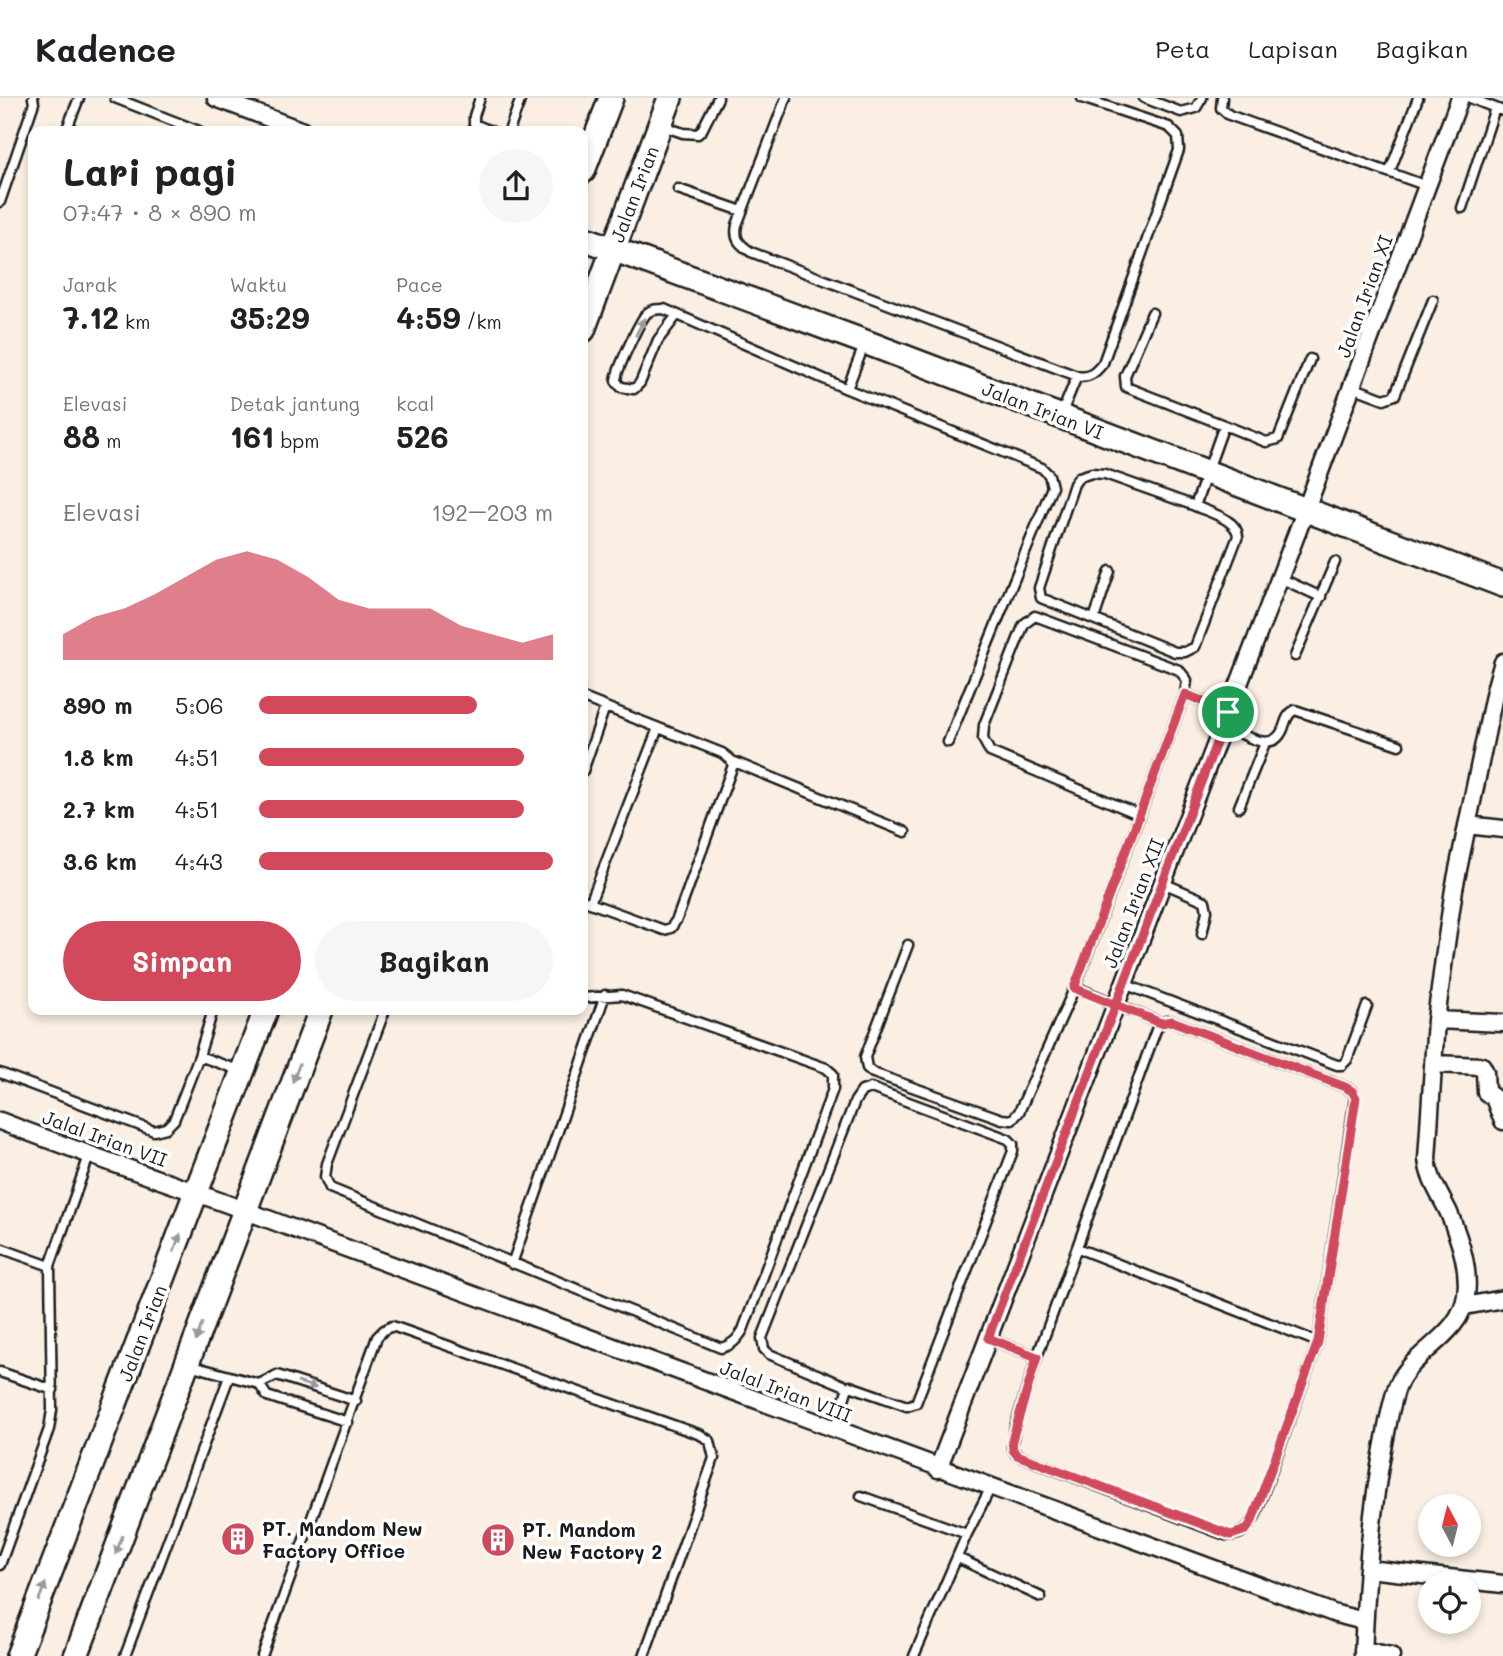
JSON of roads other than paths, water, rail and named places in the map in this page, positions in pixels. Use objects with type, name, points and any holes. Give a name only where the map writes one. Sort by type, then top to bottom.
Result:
[{"type":"street","points":[[216,98],[290,126]]},
{"type":"street","points":[[588,158],[611,98]]},
{"type":"street","name":"Jalan Irian","points":[[588,317],[670,98]]},
{"type":"street","name":"Jalan Irian XI","points":[[1306,509],[1460,98]]},
{"type":"street","name":"Jalan Irian VI","points":[[588,240],[865,342],[1503,585]]},
{"type":"street","name":"Jalan Irian XII","points":[[937,1469],[1306,509]]},
{"type":"street","points":[[1391,1656],[1363,1653],[1368,1569],[1378,1476],[1396,1389],[1405,1373],[1456,1321],[1465,1306],[1467,1275],[1464,1261],[1449,1213],[1428,1168],[1436,1020],[1454,889],[1503,662]]},
{"type":"street","points":[[1467,825],[1503,829]]},
{"type":"street","name":"Jalan Irian","points":[[18,1656],[264,1015]]},
{"type":"street","points":[[76,1656],[319,1015]]},
{"type":"street","points":[[1436,1020],[1503,1023]]},
{"type":"street","points":[[1434,1064],[1482,1066],[1486,1092],[1494,1098],[1503,1121]]},
{"type":"street","name":"Jalal Irian VII","points":[[0,1121],[196,1194]]},
{"type":"street","name":"Jalal Irian VIII","points":[[196,1194],[834,1432],[1336,1614],[1364,1621]]},
{"type":"street","points":[[1465,1306],[1503,1299]]},
{"type":"street","points":[[1368,1569],[1503,1584]]},
{"type":"lane","points":[[0,202],[34,103],[33,98]]},
{"type":"lane","points":[[68,126],[79,98]]},
{"type":"lane","points":[[115,98],[186,126]]},
{"type":"lane","points":[[477,126],[474,122],[480,98]]},
{"type":"lane","points":[[511,126],[522,98]]},
{"type":"lane","points":[[660,125],[683,133],[698,134],[718,98]]},
{"type":"lane","points":[[786,98],[742,211],[736,237],[740,245],[751,252],[1077,376],[1090,375],[1103,363],[1171,177],[1180,143],[1178,136],[1169,127],[1082,98]]},
{"type":"lane","points":[[1144,98],[1181,112],[1196,107],[1202,98]]},
{"type":"lane","points":[[1222,98],[1221,108],[1229,115],[1427,186]]},
{"type":"lane","points":[[1390,172],[1418,98]]},
{"type":"lane","points":[[1462,208],[1499,109],[1470,98]]},
{"type":"lane","points":[[678,189],[742,211]]},
{"type":"lane","points":[[1352,387],[1384,399],[1395,396],[1433,300]]},
{"type":"lane","points":[[677,315],[658,340],[640,383],[634,389],[621,387],[617,381],[618,369],[646,314],[656,309],[664,309],[847,389],[1042,468],[1049,474],[1052,486],[948,742]]},
{"type":"lane","points":[[1152,313],[1125,376],[1126,387],[1266,442],[1278,439],[1310,359]]},
{"type":"lane","points":[[847,389],[865,342]]},
{"type":"lane","points":[[1060,417],[1077,376]]},
{"type":"lane","points":[[1195,506],[1224,425]]},
{"type":"lane","points":[[1092,473],[1105,474],[1195,506],[1233,524],[1238,533],[1197,645],[1185,652],[1175,652],[1046,601],[1039,593],[1074,484],[1079,477],[1092,473]]},
{"type":"lane","points":[[1296,656],[1335,562]]},
{"type":"lane","points":[[1094,619],[1110,571]]},
{"type":"lane","points":[[1280,578],[1321,597]]},
{"type":"lane","points":[[908,945],[865,1057],[867,1068],[873,1073],[1002,1119],[1012,1120],[1019,1112],[1074,988],[1185,694],[1187,680],[1179,670],[1035,616],[1024,624],[984,725],[983,739],[990,752],[1138,814]]},
{"type":"lane","points":[[1185,694],[1265,743]]},
{"type":"lane","points":[[588,700],[722,753],[732,761],[905,832]]},
{"type":"lane","points":[[588,756],[605,707]]},
{"type":"lane","points":[[1239,807],[1265,743],[1278,738],[1290,713],[1295,710],[1399,745]]},
{"type":"lane","points":[[588,896],[658,728]]},
{"type":"lane","points":[[588,902],[664,930],[671,928],[677,919],[733,772],[732,761]]},
{"type":"lane","points":[[1163,883],[1205,901],[1208,911],[1202,934]]},
{"type":"lane","points":[[1124,984],[1340,1065],[1347,1060],[1367,1006]]},
{"type":"lane","points":[[1074,988],[1161,1023],[1172,1021],[1345,1087],[1354,1094],[1355,1106],[1318,1342],[1255,1516],[1246,1530],[1235,1535],[1225,1535],[1015,1453],[1012,1440],[1037,1357],[1161,1023]]},
{"type":"lane","points":[[512,1264],[605,995]]},
{"type":"lane","points":[[383,1015],[327,1164],[327,1185],[336,1192],[721,1348],[734,1343],[743,1330],[833,1089],[833,1073],[826,1068],[622,995],[588,997]]},
{"type":"lane","points":[[0,1073],[154,1131],[166,1128],[174,1120],[212,1015]]},
{"type":"lane","points":[[199,1056],[243,1071]]},
{"type":"lane","points":[[871,1088],[1008,1139],[1013,1144],[1013,1151],[916,1403],[907,1406],[853,1386],[848,1387],[769,1354],[764,1349],[762,1338],[855,1101],[862,1091],[871,1088]]},
{"type":"lane","points":[[0,1565],[48,1429],[53,1390],[50,1266],[89,1156]]},
{"type":"lane","points":[[0,1248],[50,1266]]},
{"type":"lane","points":[[1077,1248],[1318,1342]]},
{"type":"lane","points":[[262,1656],[377,1337],[384,1330],[396,1326],[706,1437],[712,1445],[714,1458],[645,1656]]},
{"type":"lane","points":[[988,1338],[1037,1357]]},
{"type":"lane","points":[[187,1364],[259,1384],[277,1375],[356,1401]]},
{"type":"lane","points":[[0,1372],[53,1390]]},
{"type":"lane","points":[[125,1656],[229,1377]]},
{"type":"lane","points":[[259,1384],[267,1396],[348,1422]]},
{"type":"lane","points":[[834,1432],[848,1387]]},
{"type":"lane","points":[[914,1656],[967,1534],[990,1489]]},
{"type":"lane","points":[[861,1496],[967,1534]]},
{"type":"lane","points":[[958,1558],[1041,1597]]},
{"type":"place","name":"PT. Mandom New Factory Office","points":[[238,1539]]},
{"type":"place","name":"PT. Mandom New Factory 2","points":[[498,1540]]}]
